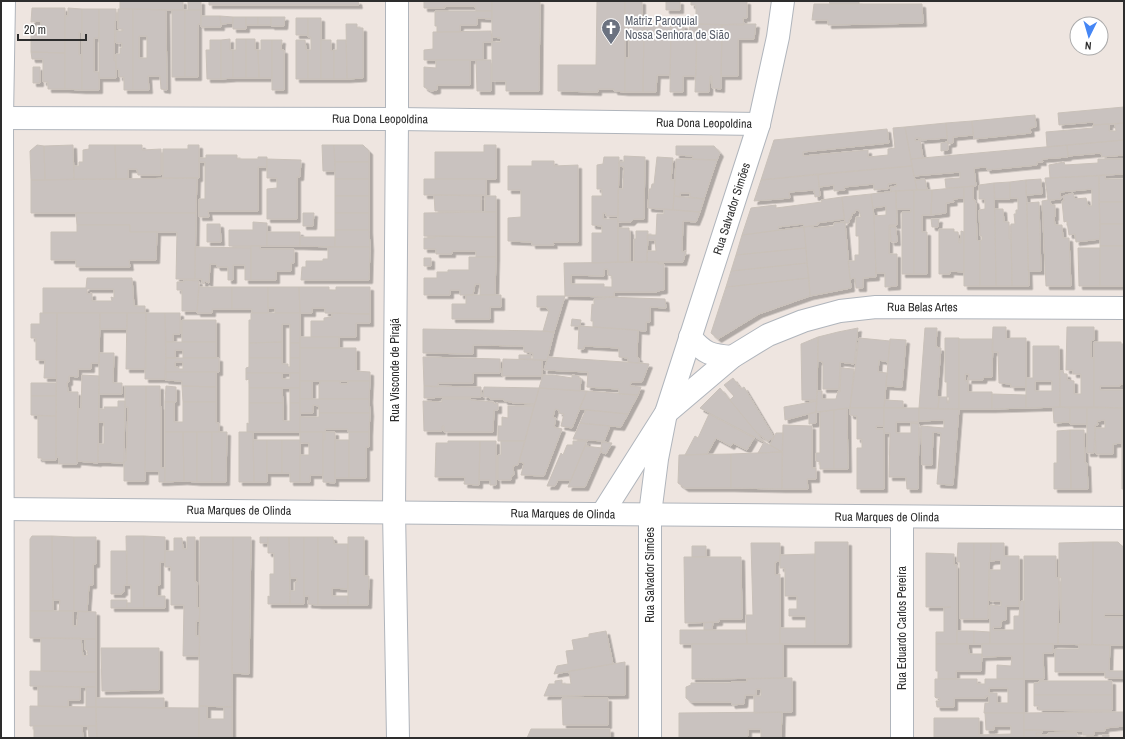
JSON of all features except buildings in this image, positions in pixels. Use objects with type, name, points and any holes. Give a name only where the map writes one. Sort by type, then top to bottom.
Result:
[{"type":"street","points":[[3,738],[2,118],[4,1]]},
{"type":"street","name":"Rua Visconde de Pirajá","points":[[397,1],[394,511],[398,738]]},
{"type":"street","name":"Rua Salvador Simões","points":[[650,738],[650,514],[657,459],[666,413],[759,124],[778,37],[783,1]]},
{"type":"street","name":"Rua Dona Leopoldina","points":[[2,118],[397,119],[759,124]]},
{"type":"street","name":"Rua Belas Artes","points":[[666,413],[732,357],[768,335],[802,321],[840,312],[876,307],[1124,308]]},
{"type":"street","points":[[690,337],[699,348],[706,352],[732,357]]},
{"type":"street","name":"Rua Salvador Simões","points":[[602,514],[666,413]]},
{"type":"street","name":"Rua Marques de Olinda","points":[[2,508],[394,511],[902,518],[1124,518]]},
{"type":"street","name":"Rua Eduardo Carlos Pereira","points":[[902,518],[902,738]]},
{"type":"place","name":"Matriz Paroquial Nossa Senhora de Sião","points":[[611,45]]}]
